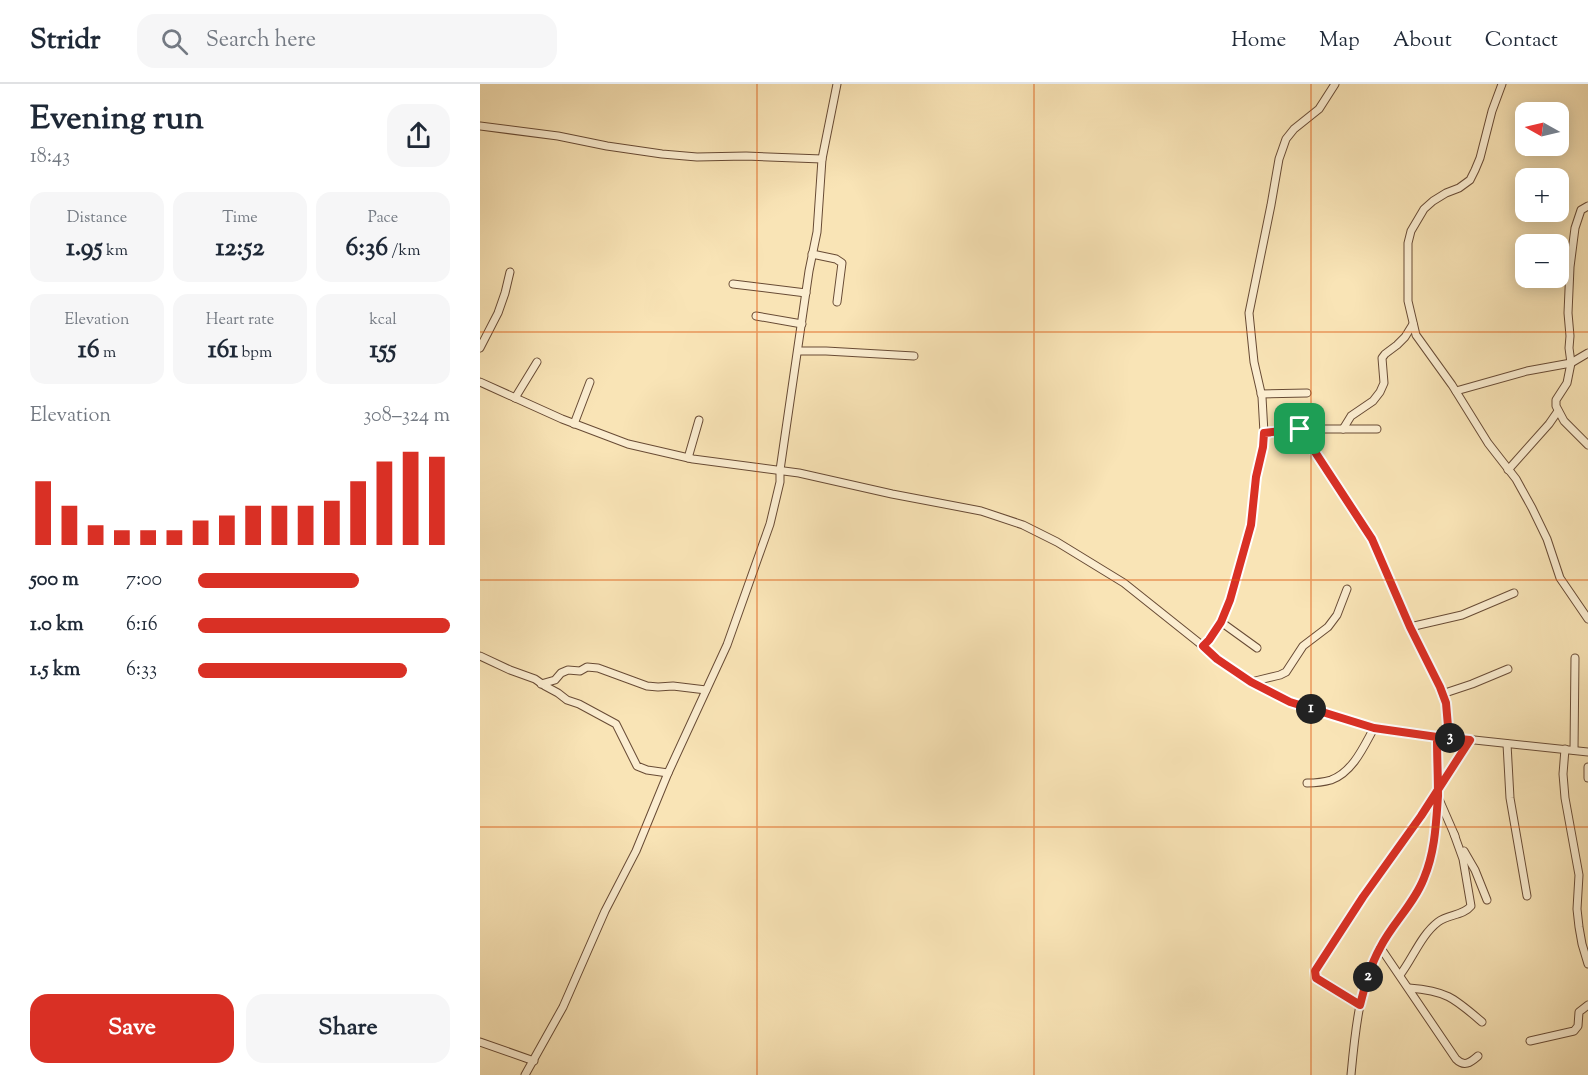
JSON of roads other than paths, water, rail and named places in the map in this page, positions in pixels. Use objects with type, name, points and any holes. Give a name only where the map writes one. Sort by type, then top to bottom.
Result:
[{"type":"street","points":[[525,1075],[563,1007],[605,911],[636,851],[668,773],[727,645],[770,524],[780,482],[806,293],[817,232],[822,159],[837,84]]},
{"type":"street","points":[[1203,646],[1221,622],[1230,600],[1251,525],[1264,433],[1261,394],[1254,362],[1249,313],[1272,205],[1279,159],[1286,139],[1294,129],[1319,110],[1335,84]]},
{"type":"street","points":[[1502,84],[1492,111],[1480,158],[1470,180],[1424,208],[1411,231],[1408,243],[1408,301],[1416,335],[1456,391],[1488,442],[1516,479],[1546,539],[1560,578],[1588,619]]},
{"type":"street","points":[[480,126],[697,158],[746,156],[822,159]]},
{"type":"street","points":[[1588,206],[1584,207],[1579,214],[1575,228],[1570,267],[1568,314],[1571,363],[1567,383],[1556,400],[1558,411],[1564,421],[1588,445]]},
{"type":"street","points":[[812,254],[836,259],[842,263],[837,302]]},
{"type":"street","points":[[480,348],[498,313],[510,272]]},
{"type":"street","points":[[733,284],[806,293]]},
{"type":"street","points":[[756,316],[802,324]]},
{"type":"street","points":[[1343,429],[1351,416],[1380,392],[1384,383],[1382,358],[1404,337],[1413,324]]},
{"type":"street","points":[[798,351],[914,356]]},
{"type":"street","points":[[1456,391],[1571,363],[1588,353]]},
{"type":"street","points":[[515,398],[537,362]]},
{"type":"street","points":[[480,382],[574,424],[628,444],[688,458],[799,472],[981,512],[1023,525],[1057,542],[1124,583],[1217,659],[1251,682],[1290,702],[1374,728],[1437,737],[1588,752]]},
{"type":"street","points":[[574,424],[590,382]]},
{"type":"street","points":[[1261,394],[1306,393]]},
{"type":"street","points":[[1508,470],[1558,411]]},
{"type":"street","points":[[688,458],[699,420]]},
{"type":"street","points":[[1264,433],[1300,429],[1377,429]]},
{"type":"street","points":[[1300,429],[1372,539],[1446,703],[1449,738]]},
{"type":"street","points":[[1251,682],[1286,672],[1303,646],[1328,627],[1337,615],[1347,589]]},
{"type":"street","points":[[1410,627],[1462,615],[1514,593]]},
{"type":"street","points":[[1221,622],[1257,648]]},
{"type":"street","points":[[480,656],[535,679],[567,700],[616,724],[637,766],[668,773]]},
{"type":"street","points":[[1574,750],[1575,658]]},
{"type":"street","points":[[541,684],[555,680],[561,673],[568,670],[580,671],[587,667],[598,668],[647,686],[706,690]]},
{"type":"street","points":[[1442,694],[1508,669]]},
{"type":"street","points":[[1307,783],[1339,777],[1352,764],[1374,728]]},
{"type":"street","points":[[1351,1075],[1360,1005],[1366,982],[1380,947],[1424,878],[1436,835],[1437,737]]},
{"type":"street","points":[[1360,1005],[1316,978],[1315,971],[1363,897],[1438,794],[1470,740]]},
{"type":"street","points":[[1507,744],[1510,798],[1527,896]]},
{"type":"street","points":[[1565,749],[1563,774],[1565,798],[1579,875],[1577,909],[1579,927],[1588,964]]},
{"type":"street","points":[[1588,767],[1588,778]]},
{"type":"street","points":[[1400,975],[1419,943],[1440,920],[1462,913],[1472,906],[1463,859],[1438,794]]},
{"type":"street","points":[[1454,834],[1475,870],[1487,900]]},
{"type":"street","points":[[1380,947],[1460,1063],[1466,1064],[1478,1056]]},
{"type":"street","points":[[1409,988],[1428,990],[1450,997],[1482,1022]]},
{"type":"street","points":[[1530,1041],[1574,1031],[1578,1026],[1579,1012],[1588,1005]]},
{"type":"street","points":[[480,1042],[534,1061]]}]
